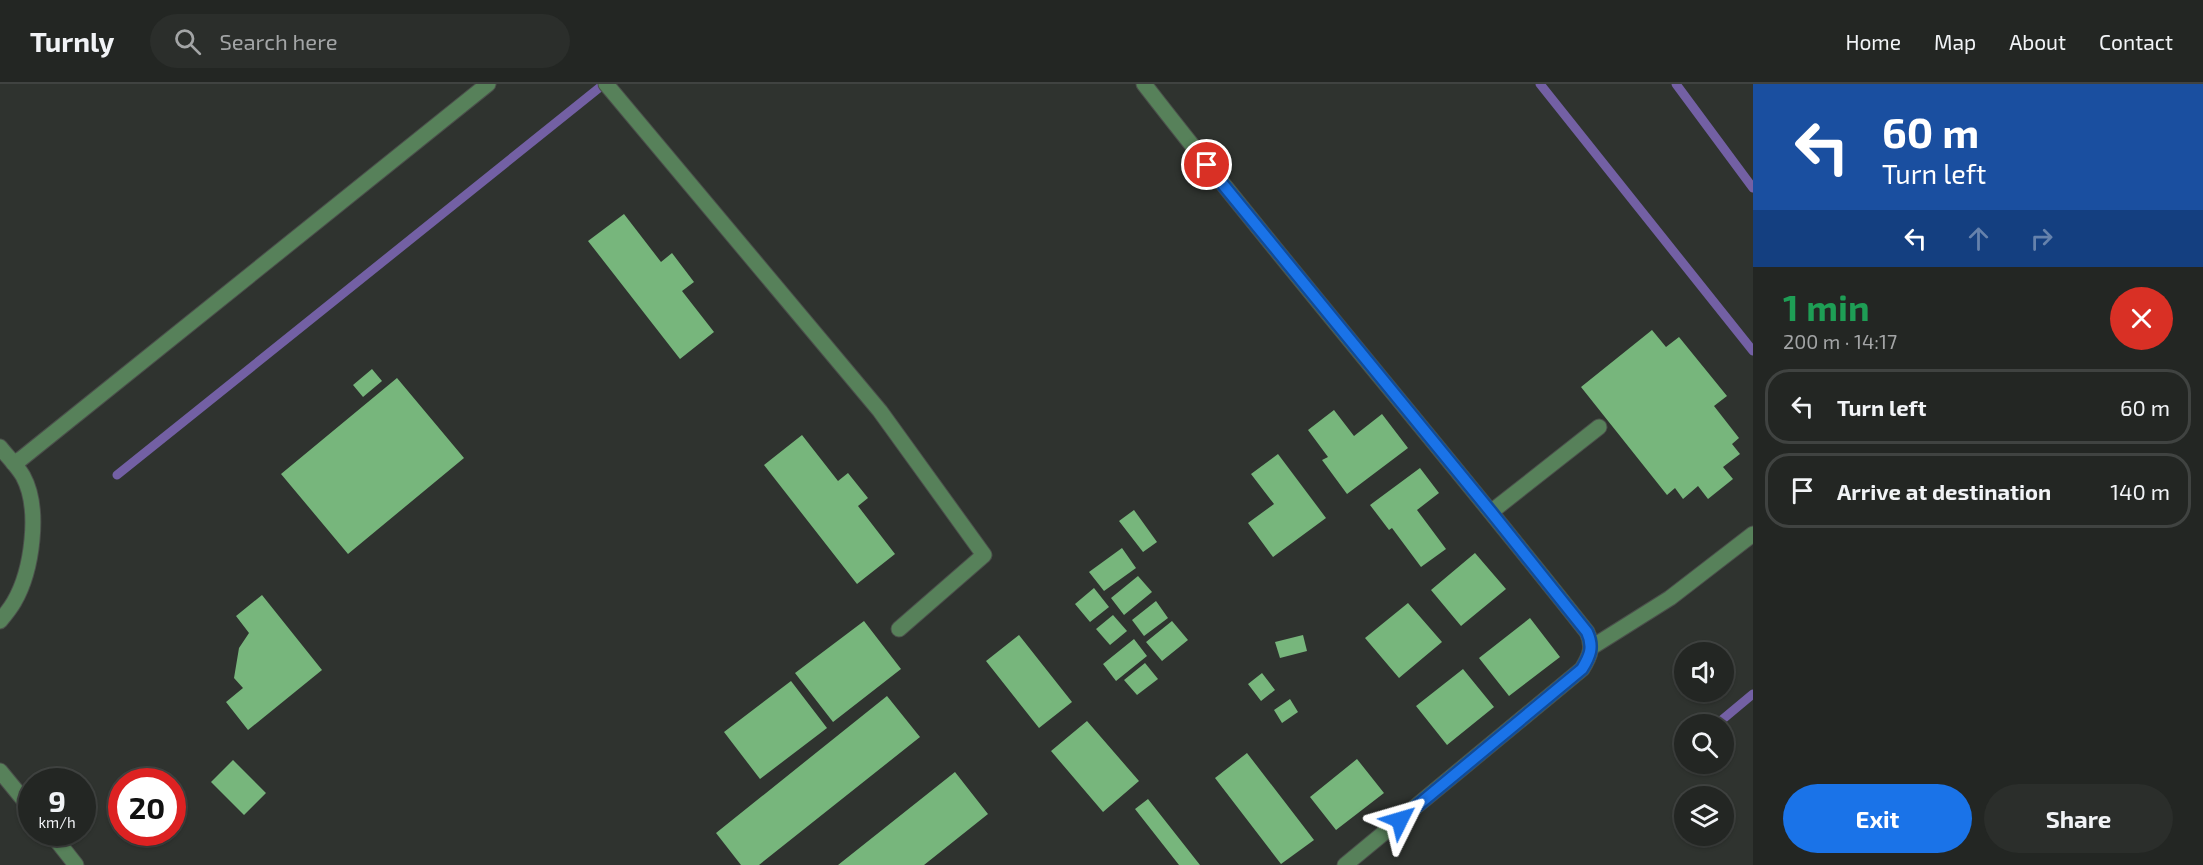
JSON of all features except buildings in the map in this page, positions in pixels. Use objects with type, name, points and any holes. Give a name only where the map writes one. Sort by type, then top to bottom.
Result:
[{"type":"lane","points":[[13,463],[21,459],[488,84]]},
{"type":"lane","points":[[606,84],[880,411],[984,555],[899,629]]},
{"type":"lane","points":[[1144,84],[1227,190],[1587,632],[1592,647],[1590,656],[1582,669],[1345,865]]},
{"type":"lane","points":[[1491,512],[1599,428]]},
{"type":"lane","points":[[0,447],[24,478],[32,508],[32,543],[25,576],[14,603],[0,621]]},
{"type":"lane","points":[[1592,647],[1670,598],[1753,534]]},
{"type":"lane","points":[[0,771],[18,793]]},
{"type":"lane","points":[[59,846],[69,863]]},
{"type":"waterway","points":[[117,475],[604,84]]},
{"type":"waterway","points":[[1540,84],[1753,351]]},
{"type":"waterway","points":[[1676,84],[1753,188]]},
{"type":"waterway","points":[[1729,714],[1753,694]]},
{"type":"route","points":[[1207,165],[1491,512],[1591,640],[1590,656],[1582,669],[1400,820]]}]
